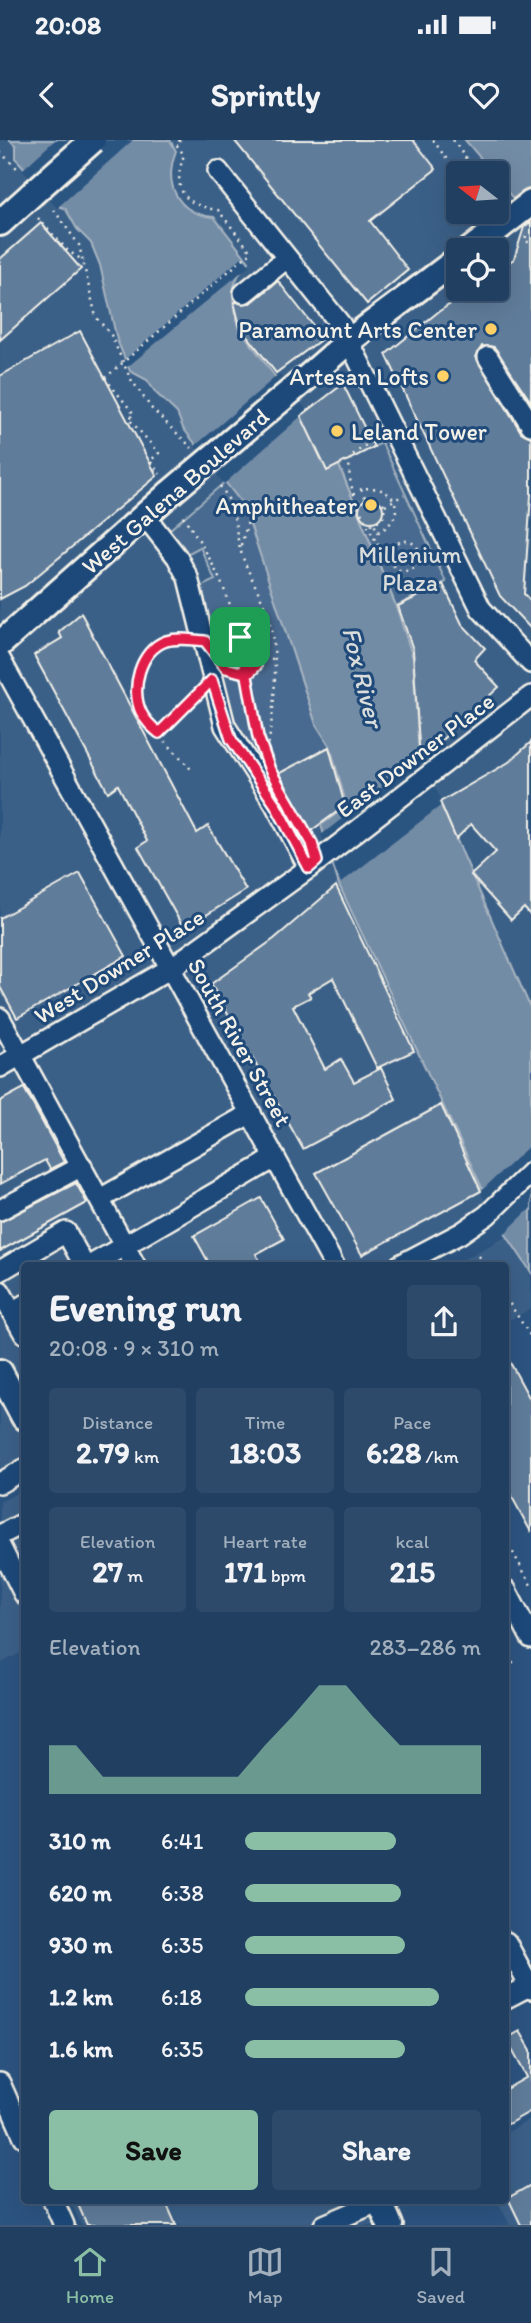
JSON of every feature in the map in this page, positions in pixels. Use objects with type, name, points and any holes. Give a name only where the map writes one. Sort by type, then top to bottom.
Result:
[{"type":"main road","points":[[0,223],[93,140]]},
{"type":"main road","points":[[486,238],[526,207]]},
{"type":"main road","name":"West Galena Boulevard","points":[[0,644],[145,516],[167,486],[303,381],[350,340],[446,268]]},
{"type":"main road","points":[[0,1371],[21,1411]]},
{"type":"main road","points":[[380,2204],[390,2225]]},
{"type":"street","points":[[218,171],[350,340],[481,609],[531,663]]},
{"type":"street","points":[[244,293],[286,258]]},
{"type":"street","points":[[488,357],[531,425]]},
{"type":"street","points":[[145,516],[177,557],[188,578],[205,641],[219,674],[231,739],[275,804],[309,868]]},
{"type":"street","name":"South River Street","points":[[0,659],[332,1262]]},
{"type":"street","name":"East Downer Place","points":[[328,852],[431,774],[527,707]]},
{"type":"street","name":"West Downer Place","points":[[0,1067],[172,968],[328,852]]},
{"type":"street","points":[[0,1018],[133,1262]]},
{"type":"street","points":[[100,1199],[251,1113]]},
{"type":"street","points":[[96,1262],[275,1158]]},
{"type":"street","points":[[0,1210],[82,1166]]},
{"type":"street","points":[[406,1262],[461,1233],[486,1214],[531,1172]]},
{"type":"street","points":[[0,1270],[66,1232],[82,1262]]},
{"type":"street","points":[[0,1291],[18,1309]]},
{"type":"street","points":[[0,1483],[21,1471]]},
{"type":"street","points":[[0,1535],[21,1524]]},
{"type":"street","points":[[0,1546],[21,1579]]},
{"type":"street","points":[[509,1597],[531,1638]]},
{"type":"street","points":[[509,1948],[530,1986],[509,1996]]},
{"type":"street","points":[[0,2083],[21,2130]]},
{"type":"street","points":[[54,2204],[64,2225]]},
{"type":"street","points":[[331,2223],[372,2204]]},
{"type":"path","points":[[167,486],[150,461],[159,453],[129,419],[134,414],[105,378],[251,253],[218,210],[196,206],[181,190],[178,178],[184,155],[174,142],[180,140]]},
{"type":"path","points":[[433,140],[448,161]]},
{"type":"path","points":[[453,140],[468,161]]},
{"type":"path","points":[[0,152],[20,172]]},
{"type":"path","points":[[54,210],[70,228],[86,262],[96,317],[111,335],[122,363],[152,410],[192,448]]},
{"type":"path","points":[[38,218],[68,251],[86,262]]},
{"type":"path","points":[[526,236],[524,241],[531,243]]},
{"type":"path","points":[[380,435],[351,456],[348,468],[369,526],[384,556],[390,556]]},
{"type":"path","points":[[183,516],[215,563],[240,637],[258,737],[267,760],[274,660],[269,619],[240,548],[232,502],[220,486]]},
{"type":"path","points":[[365,497],[361,489],[377,488],[390,493],[394,500],[394,519],[389,527],[378,532],[374,524]]},
{"type":"path","points":[[369,526],[383,518],[386,505],[407,493]]},
{"type":"path","points":[[358,500],[374,496],[386,505]]},
{"type":"path","points":[[240,548],[249,518]]},
{"type":"path","points":[[406,542],[415,546],[419,559],[410,570],[400,570],[393,565],[390,556],[393,547],[406,542]]},
{"type":"path","points":[[419,559],[440,566]]},
{"type":"path","points":[[159,733],[219,674],[248,674],[256,666],[257,658],[253,645],[240,637],[205,641],[176,639],[164,642],[144,662],[138,674],[137,699],[145,720],[193,772]]},
{"type":"path","points":[[257,658],[274,660]]},
{"type":"path","points":[[479,1256],[483,1262]]},
{"type":"path","points":[[509,1303],[531,1337]]},
{"type":"path","points":[[509,1544],[531,1584]]},
{"type":"path","points":[[509,1664],[515,1661]]},
{"type":"shaded area","points":[[0,140],[10,140],[16,146],[17,153],[61,207],[71,214],[77,229],[91,243],[100,265],[117,340],[147,383],[177,413],[183,428],[244,506],[316,724],[330,746],[347,806],[322,825],[339,885],[492,1203],[403,1262],[21,1262],[21,1469],[0,1480]]},
{"type":"shaded area","points":[[170,140],[465,140],[483,161],[446,161],[446,224],[509,224],[509,194],[531,222],[531,1009],[419,754],[413,658],[396,606],[339,463],[239,327],[231,302],[239,272],[214,217],[194,213],[176,197],[170,173],[176,151]]},
{"type":"shaded area","points":[[508,1236],[531,1272],[531,1309],[509,1320],[509,1262],[458,1262]]},
{"type":"shaded area","points":[[21,1491],[21,1653],[0,1664],[0,1502]]},
{"type":"shaded area","points":[[531,2119],[531,2225],[507,2225],[509,2223],[499,2204],[509,2204],[509,2131]]},
{"type":"shaded area","points":[[72,2204],[365,2204],[374,2225],[81,2225]]},
{"type":"green space","name":"Millenium Plaza","points":[[382,443],[446,582],[396,606],[338,463]]},
{"type":"green space","points":[[226,481],[244,506],[316,724],[330,746],[267,781],[237,733],[227,705],[202,586],[215,580],[200,547],[185,555],[168,531]]},
{"type":"water","name":"Fox River","points":[[10,140],[170,140],[176,151],[171,175],[176,195],[182,204],[191,210],[214,217],[249,262],[234,285],[233,301],[239,327],[338,463],[396,606],[413,658],[419,754],[531,1009],[531,1272],[501,1227],[492,1203],[483,1190],[339,885],[321,825],[347,806],[330,746],[316,724],[244,506],[183,428],[177,413],[147,380],[130,371],[117,340],[100,265],[91,243],[77,229],[65,208],[61,207],[16,159],[16,146]]},
{"type":"water","points":[[465,140],[531,140],[531,222],[509,194],[509,161],[483,161]]},
{"type":"pier","points":[[55,140],[133,140],[57,208],[22,170]]},
{"type":"pier","points":[[242,257],[250,265],[125,369],[122,362]]},
{"type":"pier","points":[[279,374],[307,411],[224,484],[195,446]]},
{"type":"pier","points":[[421,757],[443,804],[341,883],[321,835]]},
{"type":"pier","points":[[531,1144],[531,1208],[503,1235],[480,1192]]},
{"type":"building","points":[[234,140],[413,140],[436,169],[370,221],[408,270],[367,304]]},
{"type":"building","points":[[531,222],[531,402],[494,347],[482,346],[476,357],[521,432],[531,437],[531,495],[524,594],[531,602],[531,629],[500,596],[386,354],[455,301],[509,301],[509,262],[514,259],[524,227]]},
{"type":"building","points":[[41,223],[81,269],[0,340],[0,259]]},
{"type":"building","points":[[278,281],[323,338],[276,373],[240,326],[234,302],[251,303]]},
{"type":"building","points":[[80,331],[157,476],[25,586],[0,599],[0,376]]},
{"type":"building","name":"Leland Tower","points":[[343,384],[374,447],[327,471],[301,416]]},
{"type":"building","name":"Amphitheater","points":[[371,498],[382,505],[383,510],[376,521],[371,522],[360,515],[359,510],[366,499]]},
{"type":"building","points":[[443,584],[462,624],[485,648],[474,660],[499,687],[420,760],[413,650],[398,606]]},
{"type":"building","points":[[81,613],[197,833],[208,826],[246,890],[184,929],[138,847],[147,841],[118,785],[108,792],[34,655],[62,638],[59,632]]},
{"type":"building","points":[[531,742],[531,916],[524,908],[511,920],[471,875],[496,852],[471,824],[456,839],[440,802],[509,762]]},
{"type":"building","points":[[329,747],[345,806],[308,833],[276,775]]},
{"type":"building","points":[[80,873],[126,956],[17,1018],[0,987],[0,918]]},
{"type":"building","points":[[336,886],[414,1051],[377,1068],[333,978],[308,993],[311,997],[293,1006],[325,1069],[341,1059],[354,1082],[381,1068],[396,1099],[303,1149],[211,984],[274,939]]},
{"type":"building","points":[[24,1088],[64,1162],[50,1169],[45,1160],[0,1184],[0,1101]]},
{"type":"building","points":[[441,1105],[481,1191],[362,1255],[316,1173]]},
{"type":"building","points":[[76,1183],[87,1203],[0,1251],[0,1222]]},
{"type":"building","points":[[261,1198],[284,1239],[256,1254],[260,1262],[208,1262],[194,1236]]},
{"type":"building","points":[[509,1361],[531,1401],[531,1532],[509,1492]]},
{"type":"building","points":[[520,2031],[531,2050],[531,2111],[509,2123],[509,2087],[527,2077],[509,2044],[509,2037]]},
{"type":"building","points":[[531,2185],[531,2225],[521,2225],[509,2197]]},
{"type":"building","points":[[78,2204],[167,2204],[176,2225],[87,2225]]},
{"type":"place","name":"Paramount Arts Center","points":[[491,329]]},
{"type":"place","name":"Artesan Lofts","points":[[443,376]]},
{"type":"place","name":"Leland Tower","points":[[337,431]]},
{"type":"place","name":"Amphitheater","points":[[371,505]]},
{"type":"route","points":[[240,637],[248,674],[258,737],[270,770],[312,843],[317,861],[309,868],[275,804],[231,739],[212,680],[159,733],[140,711],[136,687],[138,674],[156,646],[176,639],[205,641],[226,668],[239,674],[248,674],[256,666],[257,652],[253,645],[240,637]]}]
